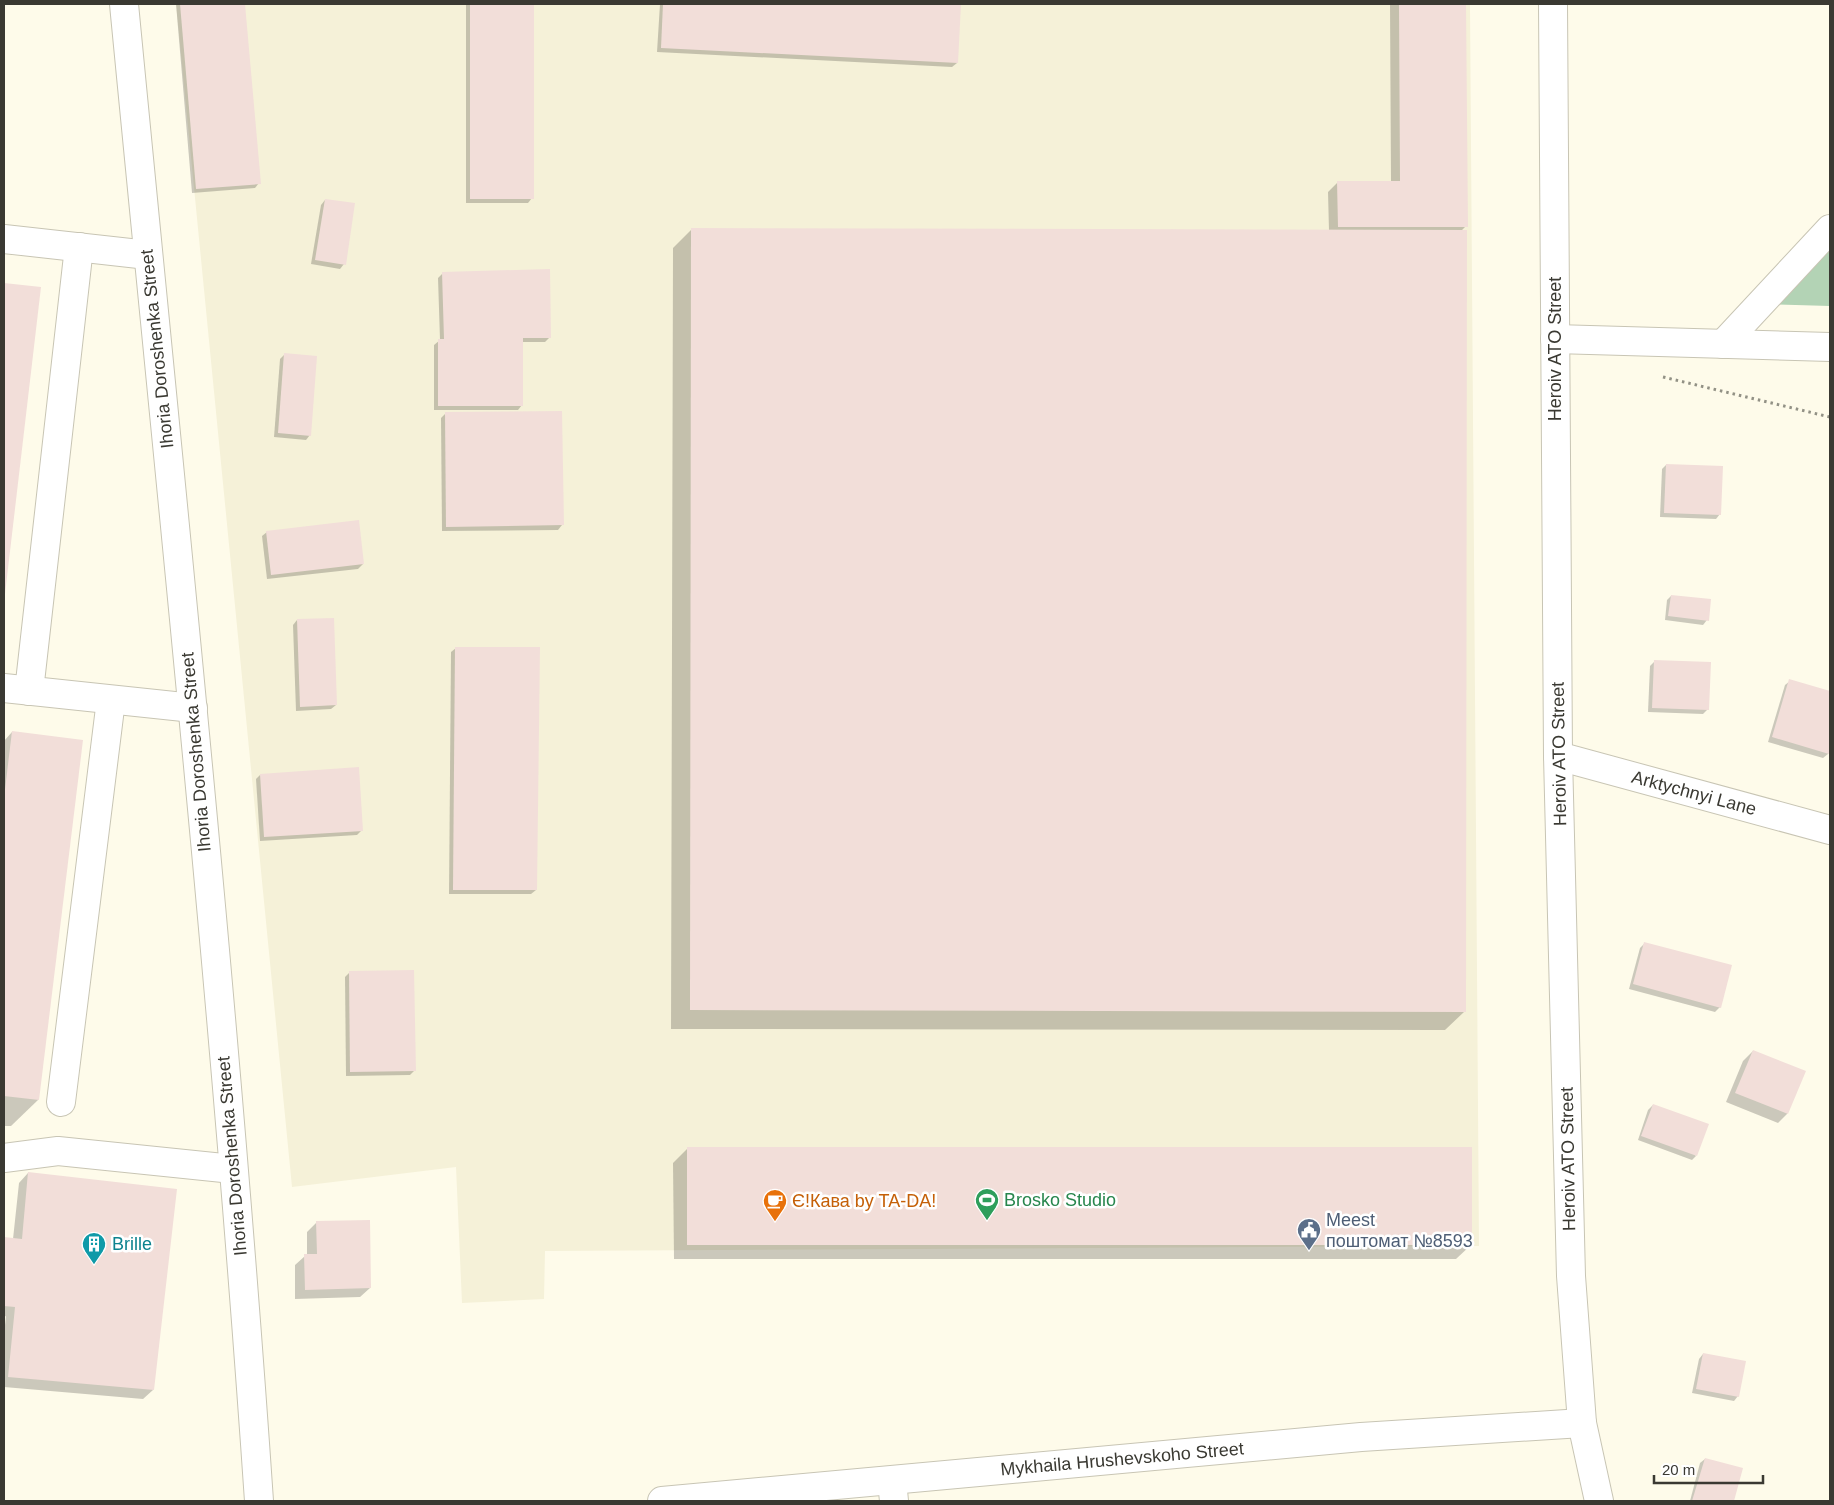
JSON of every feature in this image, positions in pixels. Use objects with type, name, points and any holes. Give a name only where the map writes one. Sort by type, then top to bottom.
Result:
[{"type":"main road","name":"Ihoria Doroshenka Street","points":[[124,4],[193,708],[233,1169],[259,1501]]},
{"type":"main road","name":"Heroiv ATO Street","points":[[1553,4],[1558,756],[1571,1276],[1582,1423],[1599,1501]]},
{"type":"main road","points":[[1723,344],[1830,229]]},
{"type":"main road","points":[[4,239],[148,255]]},
{"type":"main road","points":[[79,247],[16,690],[193,708]]},
{"type":"main road","points":[[1555,339],[1830,348]]},
{"type":"main road","points":[[61,1102],[111,700]]},
{"type":"main road","name":"Arktychnyi Lane","points":[[1558,756],[1830,830]]},
{"type":"main road","points":[[4,1158],[58,1151],[233,1169]]},
{"type":"main road","name":"Mykhaila Hrushevskoho Street","points":[[662,1501],[893,1491],[1361,1437],[1582,1423]]},
{"type":"path","points":[[1658,376],[1830,417]]},
{"type":"shaded area","points":[[176,4],[1470,4],[1479,1246],[545,1251],[544,1299],[462,1303],[456,1167],[292,1187]]},
{"type":"green space","points":[[1830,226],[1830,306],[1756,304]]},
{"type":"building","points":[[180,4],[245,4],[261,184],[196,189]]},
{"type":"building","points":[[470,4],[534,4],[534,199],[470,199]]},
{"type":"building","points":[[663,4],[961,4],[958,63],[661,48]]},
{"type":"building","points":[[1399,4],[1466,4],[1468,227],[1338,227],[1337,181],[1400,181]]},
{"type":"building","points":[[325,199],[355,203],[346,265],[315,260]]},
{"type":"building","points":[[691,228],[1467,230],[1466,1012],[690,1010]]},
{"type":"building","points":[[550,269],[551,338],[523,338],[523,406],[438,406],[438,339],[444,339],[442,272]]},
{"type":"building","points":[[4,283],[41,287],[5,594],[4,594]]},
{"type":"building","points":[[284,353],[317,356],[311,436],[278,433]]},
{"type":"building","points":[[562,411],[564,525],[446,527],[445,412]]},
{"type":"building","points":[[1666,464],[1723,466],[1721,515],[1664,513]]},
{"type":"building","points":[[359,520],[364,564],[271,575],[266,531]]},
{"type":"building","points":[[1671,595],[1711,599],[1709,621],[1668,616]]},
{"type":"building","points":[[334,618],[337,705],[300,707],[297,619]]},
{"type":"building","points":[[455,647],[540,647],[537,890],[453,890]]},
{"type":"building","points":[[1654,660],[1711,662],[1709,710],[1652,708]]},
{"type":"building","points":[[1789,679],[1830,691],[1829,754],[1772,737]]},
{"type":"building","points":[[12,731],[83,740],[39,1100],[4,1096],[4,798]]},
{"type":"building","points":[[359,767],[363,831],[264,837],[260,774]]},
{"type":"building","points":[[1644,942],[1732,965],[1721,1008],[1633,984]]},
{"type":"building","points":[[414,970],[416,1071],[350,1072],[349,971]]},
{"type":"building","points":[[1753,1050],[1806,1071],[1788,1114],[1735,1093]]},
{"type":"building","points":[[1653,1104],[1709,1124],[1697,1156],[1641,1136]]},
{"type":"building","points":[[687,1147],[1472,1147],[1472,1245],[687,1245]]},
{"type":"building","name":"Brille","points":[[28,1172],[177,1189],[154,1390],[8,1377],[15,1307],[4,1306],[4,1237],[22,1239]]},
{"type":"building","points":[[370,1220],[371,1288],[305,1290],[304,1254],[317,1254],[316,1221]]},
{"type":"building","points":[[1703,1353],[1746,1361],[1739,1397],[1696,1389]]},
{"type":"building","points":[[1705,1458],[1743,1468],[1734,1501],[1692,1501]]},
{"type":"place","name":"Brosko Studio","points":[[987,1221]]},
{"type":"place","name":"Є!Кава by TA-DA!","points":[[775,1222]]},
{"type":"place","name":"Meest поштомат №8593","points":[[1309,1251]]},
{"type":"place","name":"Brille","points":[[94,1265]]}]
